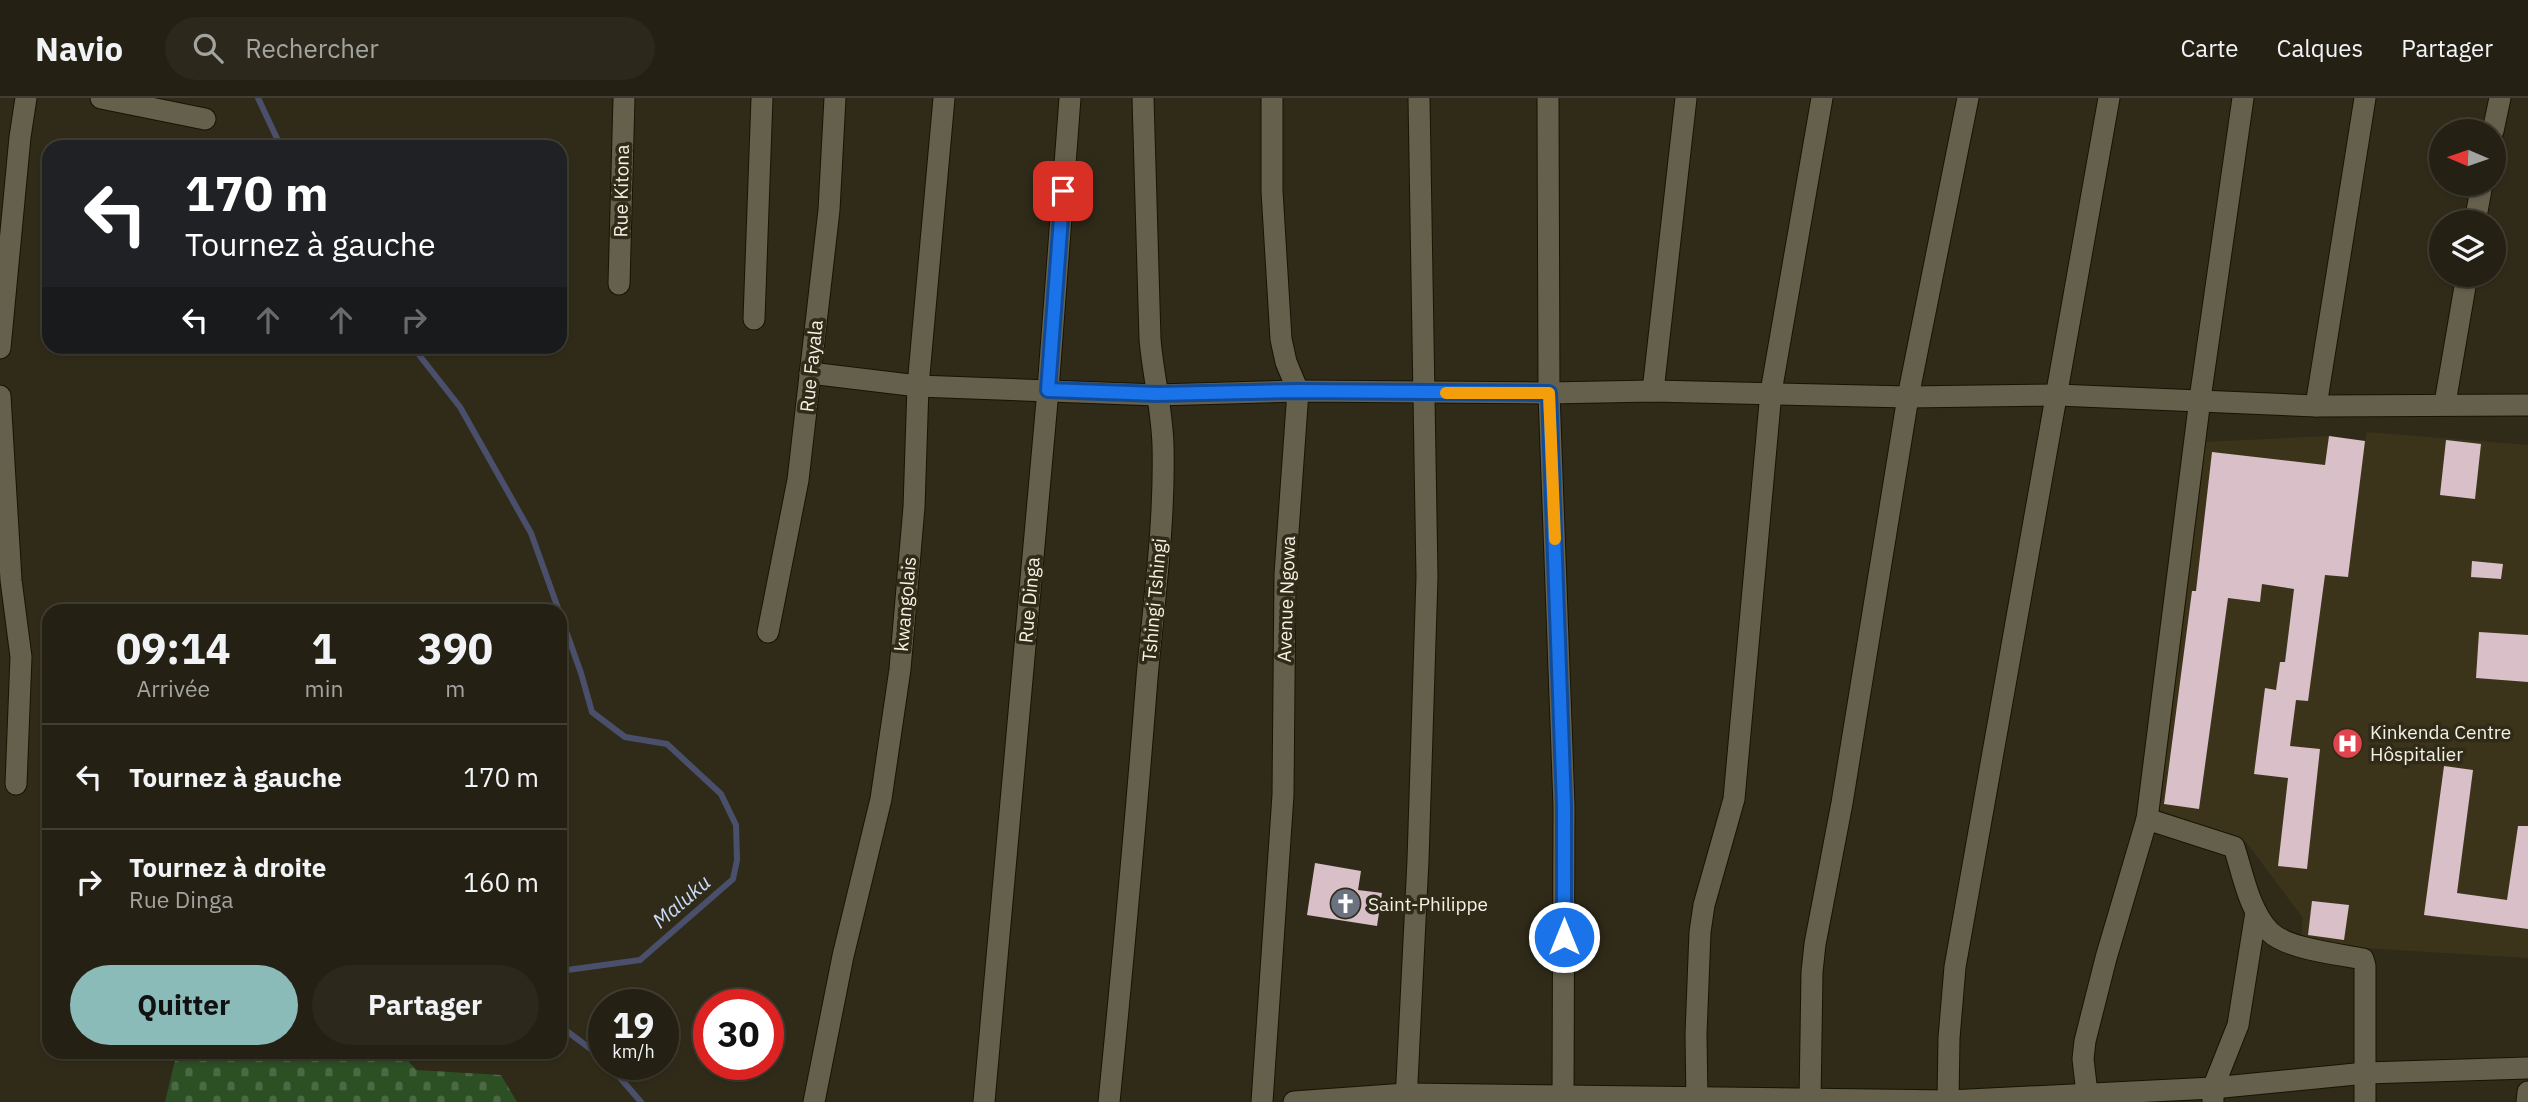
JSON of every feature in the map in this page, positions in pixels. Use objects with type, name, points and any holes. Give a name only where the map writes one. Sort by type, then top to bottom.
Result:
[{"type":"street","points":[[0,348],[26,98]]},
{"type":"street","points":[[101,98],[205,119]]},
{"type":"street","name":"Rue Kitona","points":[[619,284],[624,98]]},
{"type":"street","points":[[754,319],[762,98]]},
{"type":"street","name":"Rue Fayala","points":[[768,632],[796,495],[829,210],[835,98]]},
{"type":"street","name":"kwangolais","points":[[814,1102],[843,956],[881,799],[900,669],[914,507],[918,386],[944,98]]},
{"type":"street","name":"Rue Dinga","points":[[984,1102],[1048,390],[1070,98]]},
{"type":"street","name":"Tshingi Tshingi","points":[[1109,1102],[1132,869],[1161,513],[1162,423],[1150,339],[1143,98]]},
{"type":"street","name":"Avenue Ngowa","points":[[1262,1102],[1283,794],[1285,574],[1298,391],[1286,362],[1281,339],[1272,191],[1272,98]]},
{"type":"street","points":[[1406,1098],[1418,860],[1427,577],[1419,98]]},
{"type":"street","points":[[1548,98],[1549,393],[1564,806],[1563,1098]]},
{"type":"street","points":[[1653,391],[1686,98]]},
{"type":"street","points":[[1697,1099],[1696,1034],[1700,932],[1704,905],[1734,799],[1771,393],[1822,98]]},
{"type":"street","points":[[1810,1101],[1812,972],[1815,944],[1842,803],[1908,397],[1968,98]]},
{"type":"street","points":[[1948,1101],[1949,1038],[1955,967],[2109,98]]},
{"type":"street","points":[[2088,1098],[2084,1066],[2085,1041],[2147,819],[2200,399],[2243,98]]},
{"type":"street","points":[[2316,405],[2365,98]]},
{"type":"street","points":[[2496,119],[2500,98]]},
{"type":"street","points":[[2445,403],[2465,287]]},
{"type":"street","points":[[810,373],[918,386],[1157,394],[1298,391],[1653,391],[1908,397],[2058,395],[2316,405],[2528,405]]},
{"type":"street","points":[[0,396],[6,579],[21,656],[16,784]]},
{"type":"street","points":[[2147,819],[2234,848],[2256,912],[2271,933],[2291,943],[2363,959],[2365,1102]]},
{"type":"street","points":[[2213,1095],[2238,1026],[2256,912]]},
{"type":"street","points":[[1294,1102],[1406,1098],[1948,1101],[2213,1095],[2366,1073],[2528,1068]]},
{"type":"street","points":[[2527,1102],[2528,1093]]},
{"type":"shaded area","name":"Kinkenda Centre Hôspitalier","points":[[2367,432],[2528,445],[2528,958],[2363,948],[2301,940],[2303,918],[2246,842],[2159,810],[2205,442],[2329,436],[2365,441]]},
{"type":"green space","points":[[175,1059],[407,1059],[416,1070],[501,1075],[517,1102],[165,1102]]},
{"type":"building","points":[[2329,436],[2365,441],[2348,577],[2325,575],[2308,701],[2296,700],[2290,746],[2320,749],[2307,869],[2278,866],[2288,778],[2254,774],[2265,688],[2276,690],[2280,662],[2285,662],[2294,589],[2262,584],[2260,602],[2228,598],[2199,809],[2164,804],[2192,591],[2196,591],[2212,452],[2325,465]]},
{"type":"building","points":[[2446,440],[2481,444],[2475,499],[2440,495]]},
{"type":"building","points":[[2472,561],[2503,564],[2501,579],[2471,577]]},
{"type":"building","points":[[2479,632],[2528,635],[2528,682],[2476,678]]},
{"type":"building","points":[[2444,766],[2473,770],[2457,893],[2507,900],[2518,826],[2528,826],[2528,929],[2424,915]]},
{"type":"building","name":"Saint-Philippe","points":[[1315,863],[1361,871],[1358,890],[1382,893],[1377,926],[1307,915]]},
{"type":"building","points":[[2312,901],[2349,905],[2344,940],[2308,935]]},
{"type":"waterway","name":"Maluku","points":[[258,98],[278,140]]},
{"type":"waterway","name":"Maluku","points":[[418,354],[460,407],[531,533],[556,604]]},
{"type":"waterway","name":"Maluku","points":[[567,634],[592,712],[625,737],[667,744],[721,794],[736,825],[737,860],[733,879],[640,960],[567,970]]},
{"type":"waterway","name":"Maluku","points":[[567,1031],[588,1047]]},
{"type":"waterway","name":"Maluku","points":[[622,1080],[641,1102]]},
{"type":"slow traffic","points":[[1446,393],[1549,393],[1555,539]]},
{"type":"place","name":"Kinkenda Centre Hôspitalier","points":[[2347,743]]},
{"type":"place","name":"Saint-Philippe","points":[[1345,904]]},
{"type":"route","points":[[1063,191],[1048,390],[1157,394],[1298,391],[1549,393],[1561,690],[1564,937]]}]
